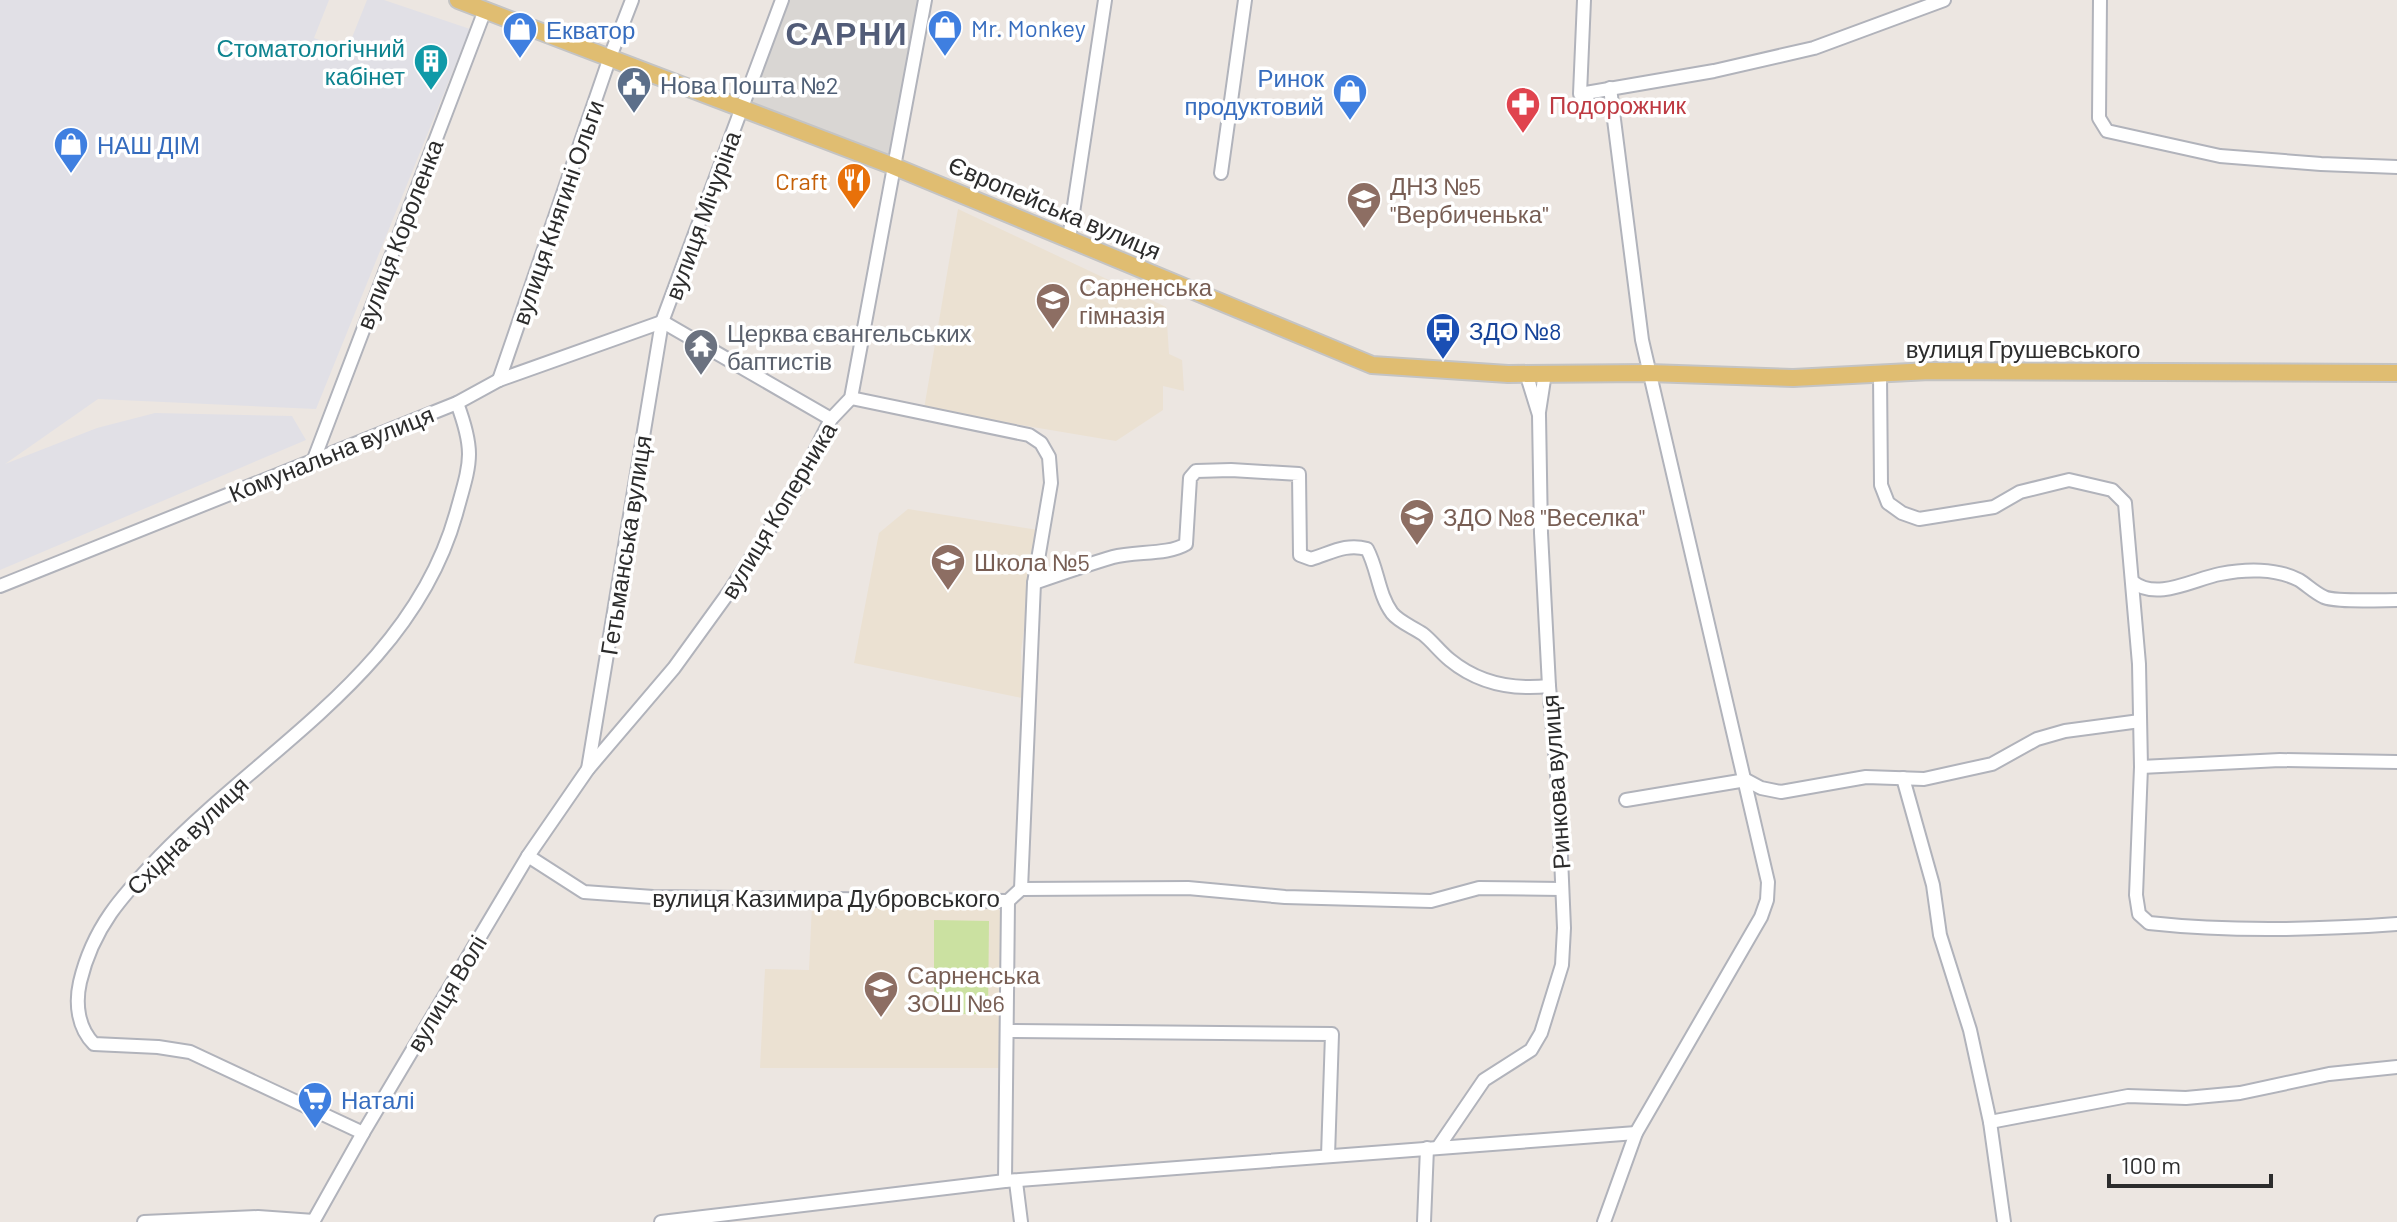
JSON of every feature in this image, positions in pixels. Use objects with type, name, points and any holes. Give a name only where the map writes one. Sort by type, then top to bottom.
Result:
[{"type":"main road","name":"Європейська вулиця","points":[[458,0],[893,166],[1372,365],[1439,372],[1649,373]]},
{"type":"main road","name":"вулиця Грушевського","points":[[1649,373],[1793,378],[1930,371],[2397,373]]},
{"type":"street","name":"вулиця Княгині Ольги","points":[[499,380],[632,0]]},
{"type":"street","name":"вулиця Мічуріна","points":[[662,322],[782,0]]},
{"type":"street","name":"вулиця Коперника","points":[[588,769],[674,668],[729,592],[797,487],[831,419],[851,398],[925,0]]},
{"type":"street","points":[[1069,239],[1105,0]]},
{"type":"street","points":[[1221,173],[1245,0]]},
{"type":"street","points":[[1584,0],[1580,94],[1714,71],[1814,48],[1944,0]]},
{"type":"street","points":[[2100,0],[2099,118],[2107,131],[2220,156],[2397,167]]},
{"type":"street","name":"вулиця Короленка","points":[[314,459],[485,10]]},
{"type":"street","points":[[1604,1222],[1636,1133],[1751,936],[1767,900],[1768,882],[1642,340],[1610,88]]},
{"type":"street","points":[[662,322],[831,419]]},
{"type":"street","name":"Комунальна вулиця","points":[[0,586],[457,403],[499,380],[662,322]]},
{"type":"street","name":"Гетьманська вулиця","points":[[588,769],[662,322]]},
{"type":"street","name":"Ринкова вулиця","points":[[1433,1147],[1484,1080],[1531,1050],[1541,1033],[1562,965],[1558,786],[1541,533],[1539,415],[1526,373]]},
{"type":"street","points":[[1539,415],[1545,373]]},
{"type":"street","points":[[1880,374],[1881,485],[1888,503],[1902,513],[1919,519],[1994,507],[2020,492],[2069,480],[2112,490],[2125,503],[2133,582],[2140,721],[2136,895],[2139,914],[2149,923],[2248,929],[2397,924]]},
{"type":"street","points":[[851,398],[1029,435],[1041,443],[1049,457],[1051,483],[1034,583],[1021,889]]},
{"type":"street","name":"Східна вулиця","points":[[363,1133],[190,1052],[94,1044],[84,1033],[79,1017],[78,990],[87,955],[101,925],[129,888],[215,802],[348,689],[425,592],[447,546],[471,453],[468,432],[457,403]]},
{"type":"street","points":[[1034,583],[1114,557],[1176,550],[1186,544],[1190,478],[1196,471],[1299,474],[1300,555],[1311,559],[1341,548],[1355,546],[1367,549],[1393,614],[1424,635],[1451,661],[1475,676],[1502,686],[1549,686]]},
{"type":"street","points":[[2133,582],[2140,588],[2151,590],[2221,574],[2277,571],[2296,578],[2325,599],[2397,600]]},
{"type":"street","points":[[1626,800],[1746,780],[1761,788],[1781,792],[1866,777],[1924,779],[1992,764],[2037,739],[2065,731],[2140,721]]},
{"type":"street","points":[[2141,767],[2280,760],[2397,762]]},
{"type":"street","name":"вулиця Волі","points":[[314,1221],[528,856],[588,769]]},
{"type":"street","points":[[1903,778],[1933,885],[1940,935],[1970,1030],[1990,1122],[2004,1222]]},
{"type":"street","name":"вулиця Казимира Дубровського","points":[[528,856],[584,892],[653,897],[1008,901],[1021,889],[1188,888],[1285,897],[1431,901],[1479,888],[1562,889]]},
{"type":"street","points":[[1008,901],[1011,1182],[1021,1222]]},
{"type":"street","points":[[1007,1031],[1332,1034],[1328,1156]]},
{"type":"street","points":[[1990,1122],[2128,1096],[2186,1098],[2240,1093],[2329,1074],[2397,1067]]},
{"type":"street","points":[[661,1222],[1011,1182],[1636,1133]]},
{"type":"street","points":[[1424,1222],[1433,1147]]},
{"type":"street","points":[[144,1222],[258,1217],[314,1221]]},
{"type":"shaded area","points":[[0,0],[329,0],[314,38],[347,50],[367,0],[384,0],[470,29],[316,409],[98,399],[5,464],[97,428],[155,413],[292,416],[306,440],[0,570]]},
{"type":"shaded area","points":[[782,0],[925,0],[893,166],[741,109]]},
{"type":"shaded area","name":"Сарненська гімназія","points":[[958,209],[1166,307],[1169,354],[1182,360],[1184,391],[1163,386],[1163,410],[1116,441],[924,409]]},
{"type":"shaded area","name":"Школа №5","points":[[908,509],[1038,530],[1021,651],[1022,698],[854,663],[879,533]]},
{"type":"shaded area","name":"Сарненська ЗОШ №6","points":[[812,905],[994,906],[1000,911],[999,1068],[760,1068],[765,969],[809,970]]},
{"type":"green space","points":[[934,920],[989,921],[988,1014],[934,1014]]},
{"type":"place","name":"Mr. Monkey","points":[[945,58]]},
{"type":"place","name":"Екватор","points":[[520,60]]},
{"type":"place","name":"Стоматологічний кабінет","points":[[431,92]]},
{"type":"place","name":"Нова Пошта №2","points":[[634,115]]},
{"type":"place","name":"Ринок продуктовий","points":[[1350,122]]},
{"type":"place","name":"Подорожник","points":[[1523,135]]},
{"type":"place","name":"НАШ ДІМ","points":[[71,175]]},
{"type":"place","name":"Craft","points":[[854,211]]},
{"type":"place","name":"ДНЗ №5 \"Вербиченька\"","points":[[1364,230]]},
{"type":"place","name":"Сарненська гімназія","points":[[1053,331]]},
{"type":"place","name":"ЗДО №8","points":[[1443,361]]},
{"type":"place","name":"Церква євангельських баптистів","points":[[701,377]]},
{"type":"place","name":"ЗДО №8 \"Веселка\"","points":[[1417,547]]},
{"type":"place","name":"Школа №5","points":[[948,592]]},
{"type":"place","name":"Сарненська ЗОШ №6","points":[[881,1019]]},
{"type":"place","name":"Наталі","points":[[315,1130]]},
{"type":"district","name":"САРНИ","points":[[847,32]]}]
